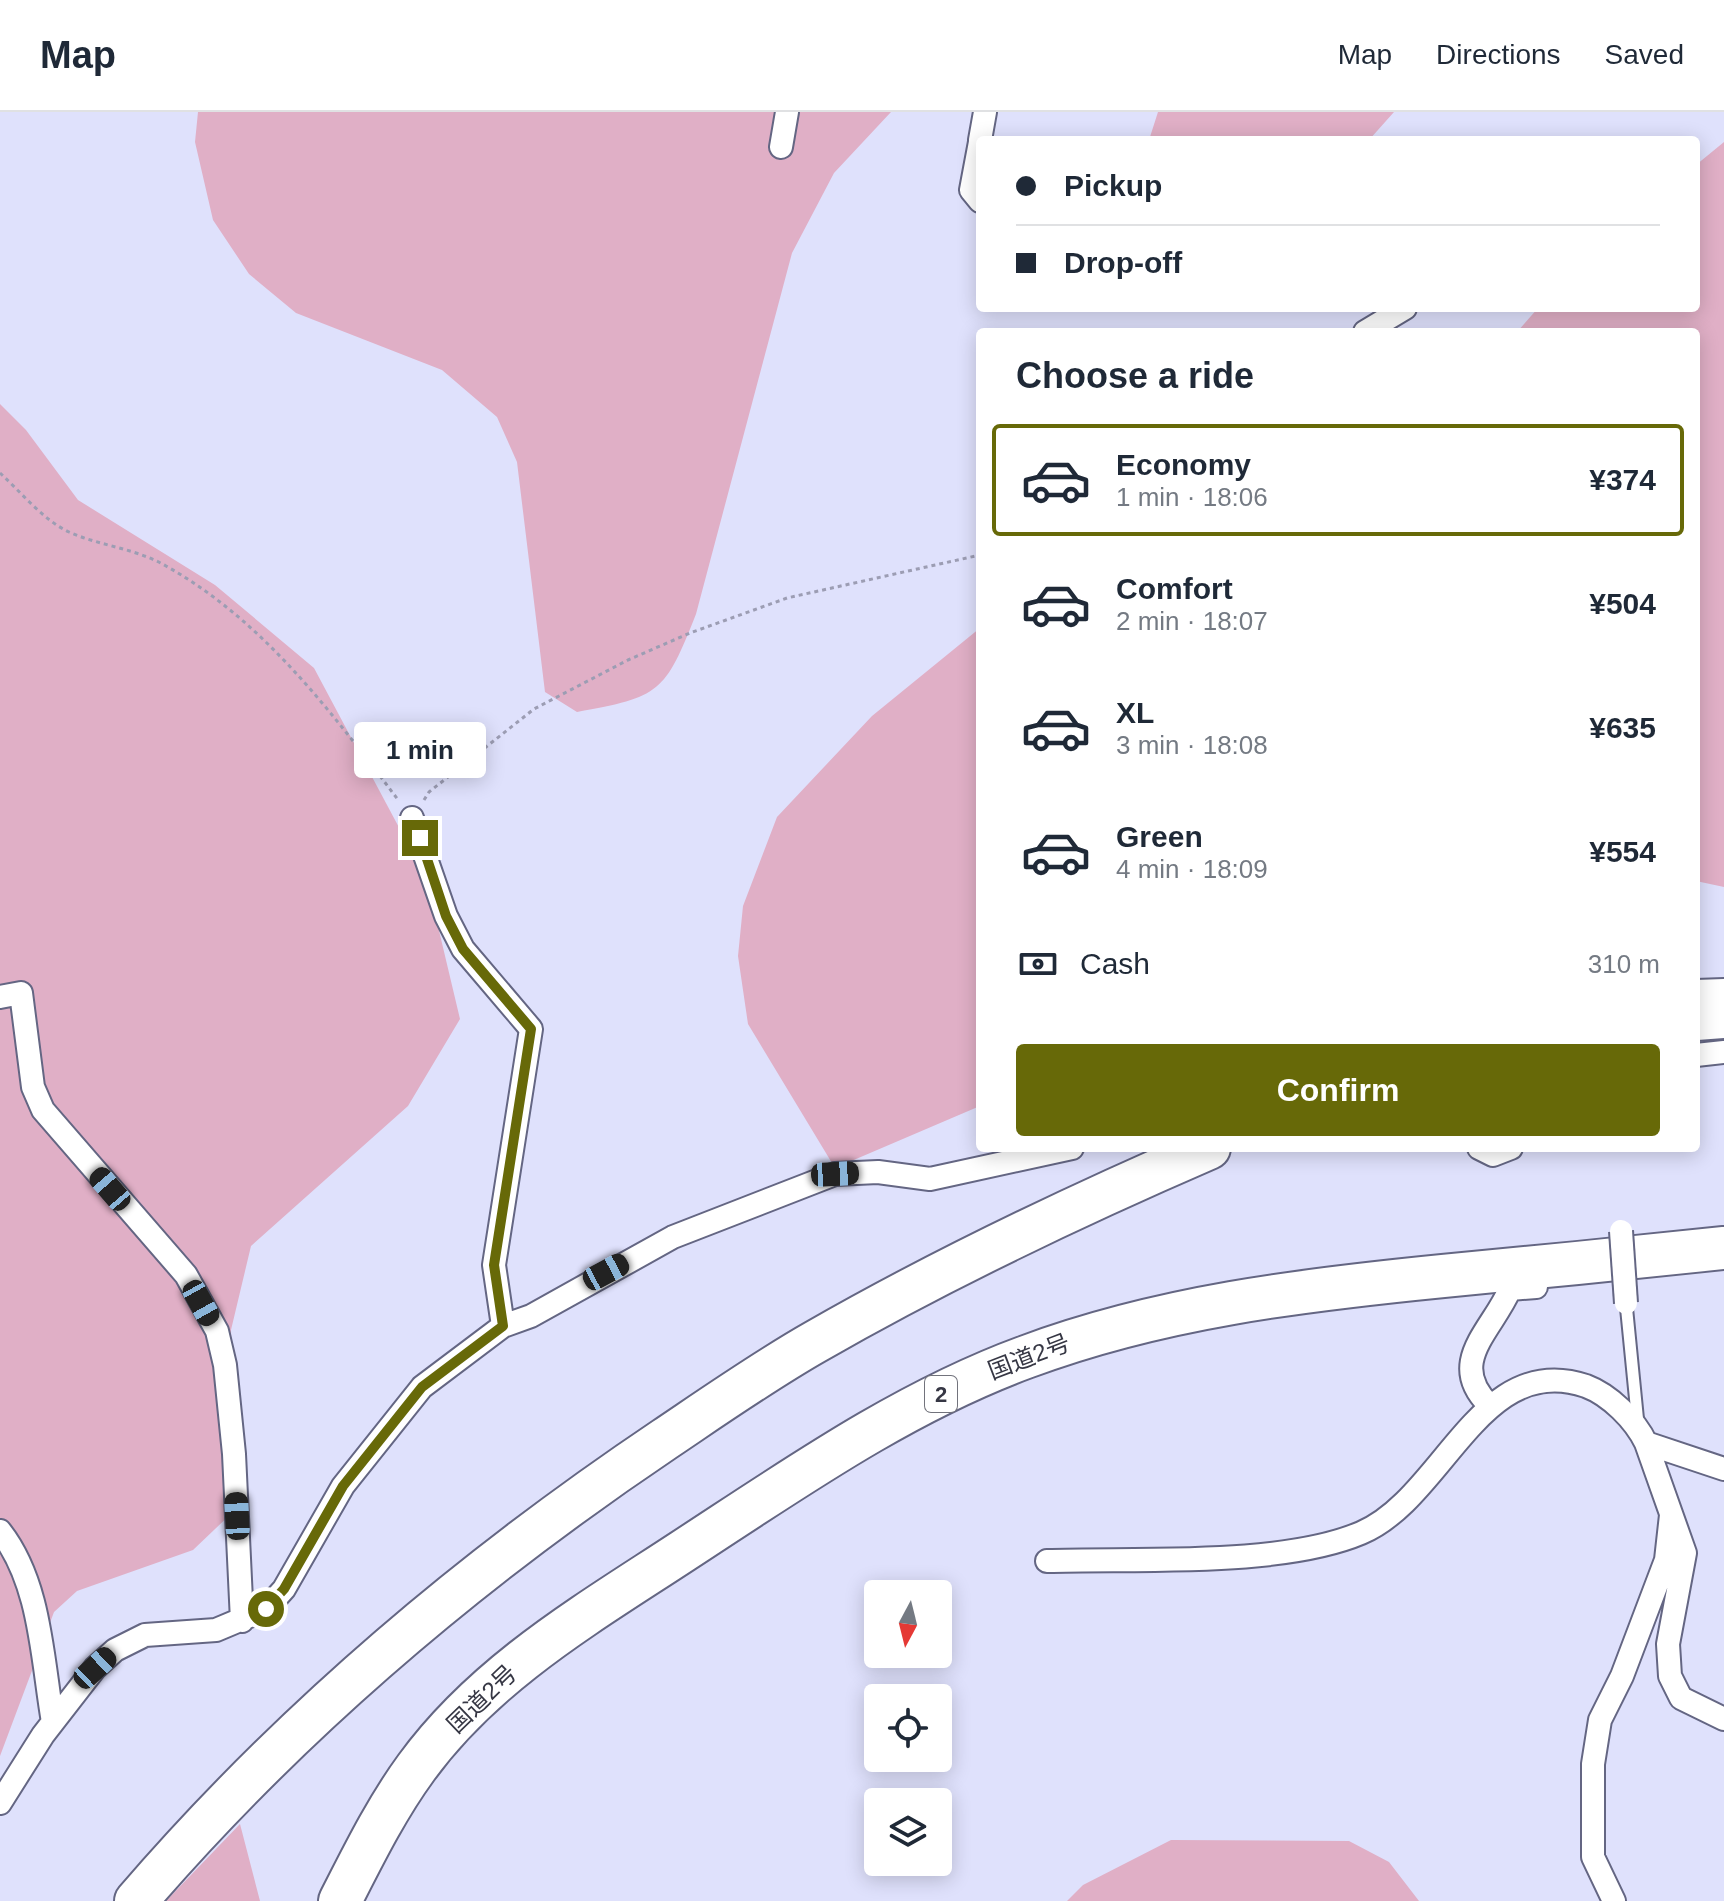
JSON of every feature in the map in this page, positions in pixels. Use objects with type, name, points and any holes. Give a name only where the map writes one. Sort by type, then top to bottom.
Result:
[{"type":"highway","points":[[1700,1019],[1724,1017]]},
{"type":"highway","points":[[136,1901],[237,1790],[317,1711],[400,1639],[597,1484],[813,1343],[1032,1227],[1200,1152]]},
{"type":"highway","name":"国道2号","points":[[340,1901],[384,1817],[416,1767],[502,1676],[547,1641],[777,1490],[917,1406],[971,1379],[1075,1339],[1193,1309],[1402,1281],[1724,1248]]},
{"type":"street","points":[[781,147],[787,112]]},
{"type":"street","points":[[981,136],[985,112]]},
{"type":"street","points":[[976,163],[971,190],[976,196]]},
{"type":"street","points":[[1372,328],[1398,312]]},
{"type":"street","points":[[412,818],[446,916],[463,949],[531,1029],[494,1265],[503,1326]]},
{"type":"street","points":[[1700,991],[1724,990]]},
{"type":"street","points":[[0,997],[21,993],[33,1087],[43,1110],[186,1275],[217,1331],[225,1365],[234,1454],[242,1621]]},
{"type":"street","points":[[1700,1055],[1724,1052]]},
{"type":"street","points":[[0,1803],[53,1722],[95,1668],[115,1650],[145,1635],[216,1630],[266,1609],[284,1589],[343,1486],[422,1387],[503,1326],[531,1316],[673,1237],[835,1174],[878,1172],[930,1179],[1054,1152]]},
{"type":"street","points":[[1621,1231],[1626,1303]]},
{"type":"street","points":[[1489,1405],[1474,1390],[1471,1360],[1478,1341],[1499,1313],[1510,1289],[1724,1269]]},
{"type":"street","points":[[1047,1561],[1253,1555],[1315,1548],[1363,1532],[1416,1495],[1489,1405],[1517,1388],[1543,1381],[1572,1382],[1600,1391],[1642,1436],[1685,1553],[1668,1644],[1670,1676],[1681,1698],[1724,1719]]},
{"type":"street","points":[[1642,1436],[1724,1469]]},
{"type":"street","points":[[1614,1901],[1593,1857],[1593,1764],[1600,1720],[1622,1676],[1666,1560],[1671,1514]]},
{"type":"street","points":[[0,1531],[9,1543],[32,1594],[53,1722]]},
{"type":"lane","points":[[1626,1303],[1642,1436]]},
{"type":"path","points":[[0,473],[44,514],[69,532],[129,548],[165,565],[217,598],[321,699],[412,818],[429,792],[534,709],[628,660],[690,633],[787,598],[976,556]]},
{"type":"shaded area","points":[[198,112],[891,112],[834,173],[792,253],[696,614],[676,661],[656,687],[626,701],[577,712],[545,692],[517,462],[497,417],[442,370],[296,313],[249,274],[213,220],[195,142]]},
{"type":"shaded area","points":[[1158,112],[1394,112],[1373,136],[1150,136]]},
{"type":"shaded area","points":[[1724,142],[1724,887],[1700,882],[1700,328],[1520,328],[1534,312],[1700,312],[1700,162]]},
{"type":"shaded area","points":[[0,404],[26,430],[78,500],[215,585],[314,668],[427,880],[460,1019],[408,1106],[251,1246],[231,1330],[235,1510],[193,1550],[77,1591],[54,1612],[0,1756]]},
{"type":"shaded area","points":[[976,631],[976,1108],[835,1168],[748,1024],[738,956],[743,906],[777,817],[872,716]]},
{"type":"shaded area","points":[[240,1824],[260,1901],[166,1901]]},
{"type":"shaded area","points":[[1171,1840],[1349,1841],[1389,1862],[1419,1901],[1067,1901],[1083,1885]]},
{"type":"route","points":[[266,1609],[284,1589],[343,1486],[422,1387],[503,1326],[494,1265],[531,1029],[497,985],[463,949],[446,916],[420,838]]}]
